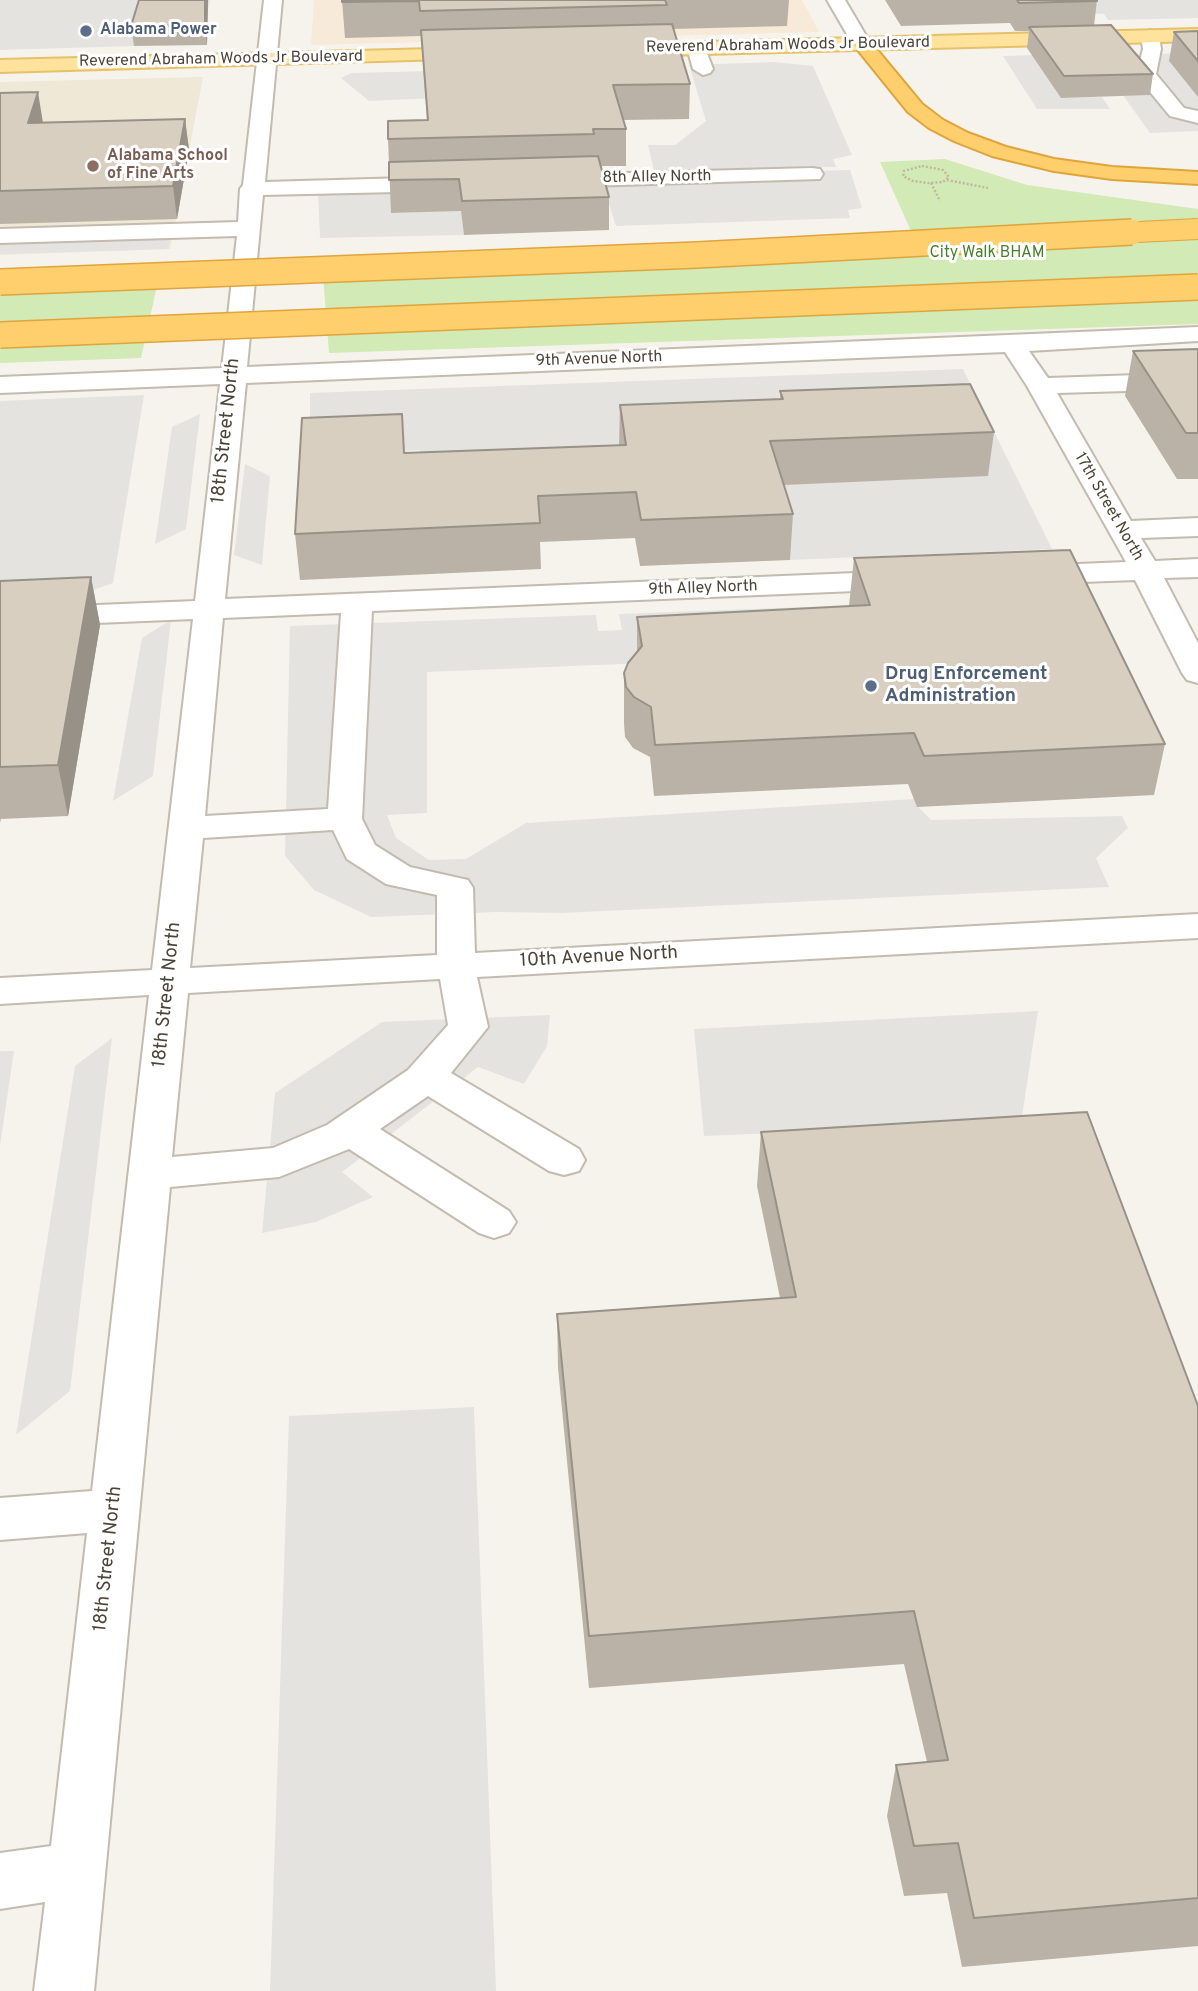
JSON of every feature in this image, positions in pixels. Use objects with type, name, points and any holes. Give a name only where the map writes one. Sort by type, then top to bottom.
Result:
[{"type":"highway","points":[[862,44],[915,108],[936,124],[961,137],[999,152],[1054,165],[1112,173],[1198,178]]},
{"type":"highway","points":[[0,282],[696,256],[1198,229]]},
{"type":"highway","points":[[0,335],[1198,287]]},
{"type":"main road","name":"Reverend Abraham Woods Jr Boulevard","points":[[614,50],[862,44],[1136,32],[1198,35]]},
{"type":"main road","name":"Reverend Abraham Woods Jr Boulevard","points":[[0,66],[491,53]]},
{"type":"street","name":"18th Street North","points":[[64,1991],[251,189],[273,0]]},
{"type":"street","points":[[836,0],[862,44]]},
{"type":"street","points":[[1136,32],[1152,49],[1146,75],[1177,112],[1198,117]]},
{"type":"street","points":[[696,48],[703,69]]},
{"type":"street","points":[[694,156],[703,177]]},
{"type":"street","name":"8th Alley North","points":[[536,181],[811,174]]},
{"type":"street","points":[[251,189],[466,183]]},
{"type":"street","points":[[0,236],[248,229]]},
{"type":"street","name":"9th Avenue North","points":[[0,385],[1198,334]]},
{"type":"street","name":"17th Street North","points":[[1012,344],[1040,386],[1144,570],[1198,673]]},
{"type":"street","points":[[1040,386],[1198,381]]},
{"type":"street","points":[[1121,530],[1198,527]]},
{"type":"street","points":[[996,576],[1198,568]]},
{"type":"street","name":"9th Alley North","points":[[0,618],[927,579]]},
{"type":"street","points":[[149,1174],[279,1162],[349,1129],[426,1076],[468,1027],[456,966],[456,888],[399,876],[379,864],[360,851],[345,819],[357,603]]},
{"type":"street","points":[[185,828],[345,819]]},
{"type":"street","name":"10th Avenue North","points":[[0,991],[1198,926]]},
{"type":"street","points":[[426,1076],[564,1160]]},
{"type":"street","points":[[349,1129],[494,1222]]},
{"type":"street","points":[[0,1519],[114,1510]]},
{"type":"street","points":[[0,1881],[76,1870]]},
{"type":"path","points":[[922,166],[937,168],[949,174],[947,180],[929,183],[913,181],[902,173],[909,168],[922,166]]},
{"type":"shaded area","name":"Alabama Power","points":[[0,0],[210,0],[207,14],[143,16],[134,46],[0,50]]},
{"type":"shaded area","points":[[314,0],[802,0],[819,32],[311,45]]},
{"type":"shaded area","points":[[1073,0],[1198,0],[1198,18],[1108,20],[1104,14],[1084,13]]},
{"type":"shaded area","points":[[1175,53],[1169,61],[1198,97],[1198,131],[1150,133],[1097,59]]},
{"type":"shaded area","points":[[1071,54],[1061,98],[1102,97],[1110,109],[1037,109],[1003,56]]},
{"type":"shaded area","points":[[774,62],[813,66],[852,155],[833,159],[836,167],[654,170],[648,145],[675,145],[706,121],[689,65]]},
{"type":"shaded area","points":[[473,70],[456,97],[369,101],[341,78],[351,73]]},
{"type":"shaded area","name":"Alabama School of Fine Arts","points":[[203,77],[170,249],[0,255],[0,82]]},
{"type":"shaded area","points":[[850,170],[862,208],[848,210],[850,218],[616,226],[600,176]]},
{"type":"shaded area","points":[[391,191],[392,213],[461,211],[464,235],[320,238],[318,193]]},
{"type":"shaded area","points":[[172,223],[168,249],[0,254],[0,228]]},
{"type":"shaded area","points":[[963,369],[1052,549],[790,560],[754,444],[424,497],[420,450],[310,456],[310,393]]},
{"type":"shaded area","points":[[144,395],[113,583],[59,602],[0,604],[0,401]]},
{"type":"shaded area","points":[[200,414],[186,529],[155,544],[172,427]]},
{"type":"shaded area","points":[[245,464],[270,476],[262,565],[234,555]]},
{"type":"shaded area","points":[[807,607],[814,626],[866,654],[427,672],[427,813],[387,815],[396,838],[429,860],[466,859],[526,823],[914,799],[931,820],[1122,816],[1128,828],[1096,858],[1109,887],[562,913],[496,912],[371,917],[314,890],[285,856],[290,626],[596,615],[598,631],[622,630],[619,614]]},
{"type":"shaded area","points":[[171,620],[153,776],[113,801],[142,638]]},
{"type":"shaded area","points":[[1038,1011],[1021,1123],[704,1136],[694,1029]]},
{"type":"shaded area","points":[[550,1015],[547,1046],[524,1084],[478,1067],[342,1172],[373,1197],[316,1222],[262,1233],[275,1093],[382,1022]]},
{"type":"shaded area","points":[[112,1038],[70,1391],[16,1435],[75,1066]]},
{"type":"shaded area","points":[[0,1051],[14,1051],[0,1146]]},
{"type":"shaded area","points":[[474,1407],[496,1991],[270,1991],[289,1416]]},
{"type":"green space","name":"City Walk BHAM","points":[[945,159],[1027,185],[1198,209],[1198,324],[329,353],[322,262],[911,231],[880,162]]},
{"type":"green space","points":[[160,272],[141,358],[0,363],[0,278]]},
{"type":"building","points":[[139,0],[205,0],[205,25],[131,26]]},
{"type":"building","points":[[342,0],[665,0],[667,5],[420,11],[419,1]]},
{"type":"building","points":[[1017,0],[1097,0],[1097,1],[1019,3]]},
{"type":"building","points":[[672,24],[690,84],[613,85],[626,129],[593,129],[594,134],[388,139],[388,121],[428,120],[421,30]]},
{"type":"building","points":[[1111,25],[1153,74],[1064,76],[1029,27]]},
{"type":"building","points":[[1198,31],[1198,61],[1174,32]]},
{"type":"building","points":[[38,92],[28,123],[185,119],[173,186],[0,191],[0,93]]},
{"type":"building","points":[[598,156],[609,197],[462,201],[459,179],[389,180],[389,162]]},
{"type":"building","points":[[1198,349],[1198,433],[1186,433],[1133,351]]},
{"type":"building","points":[[970,384],[994,432],[770,441],[793,514],[641,520],[636,492],[538,496],[540,523],[295,534],[302,418],[402,414],[404,453],[626,445],[620,405],[783,399],[780,391]]},
{"type":"building","name":"Drug Enforcement Administration","points":[[1070,550],[1165,744],[924,756],[914,733],[655,745],[651,707],[634,697],[626,687],[624,673],[628,663],[642,646],[637,617],[870,605],[854,558]]},
{"type":"building","points":[[91,577],[58,765],[0,767],[0,581]]},
{"type":"building","points":[[1087,1112],[1198,1406],[1198,1898],[974,1918],[958,1843],[914,1846],[896,1765],[948,1760],[914,1611],[589,1636],[557,1314],[796,1297],[761,1132]]},
{"type":"place","name":"Alabama Power","points":[[86,31]]},
{"type":"place","name":"Alabama School of Fine Arts","points":[[93,166]]},
{"type":"place","name":"Drug Enforcement Administration","points":[[871,686]]}]
